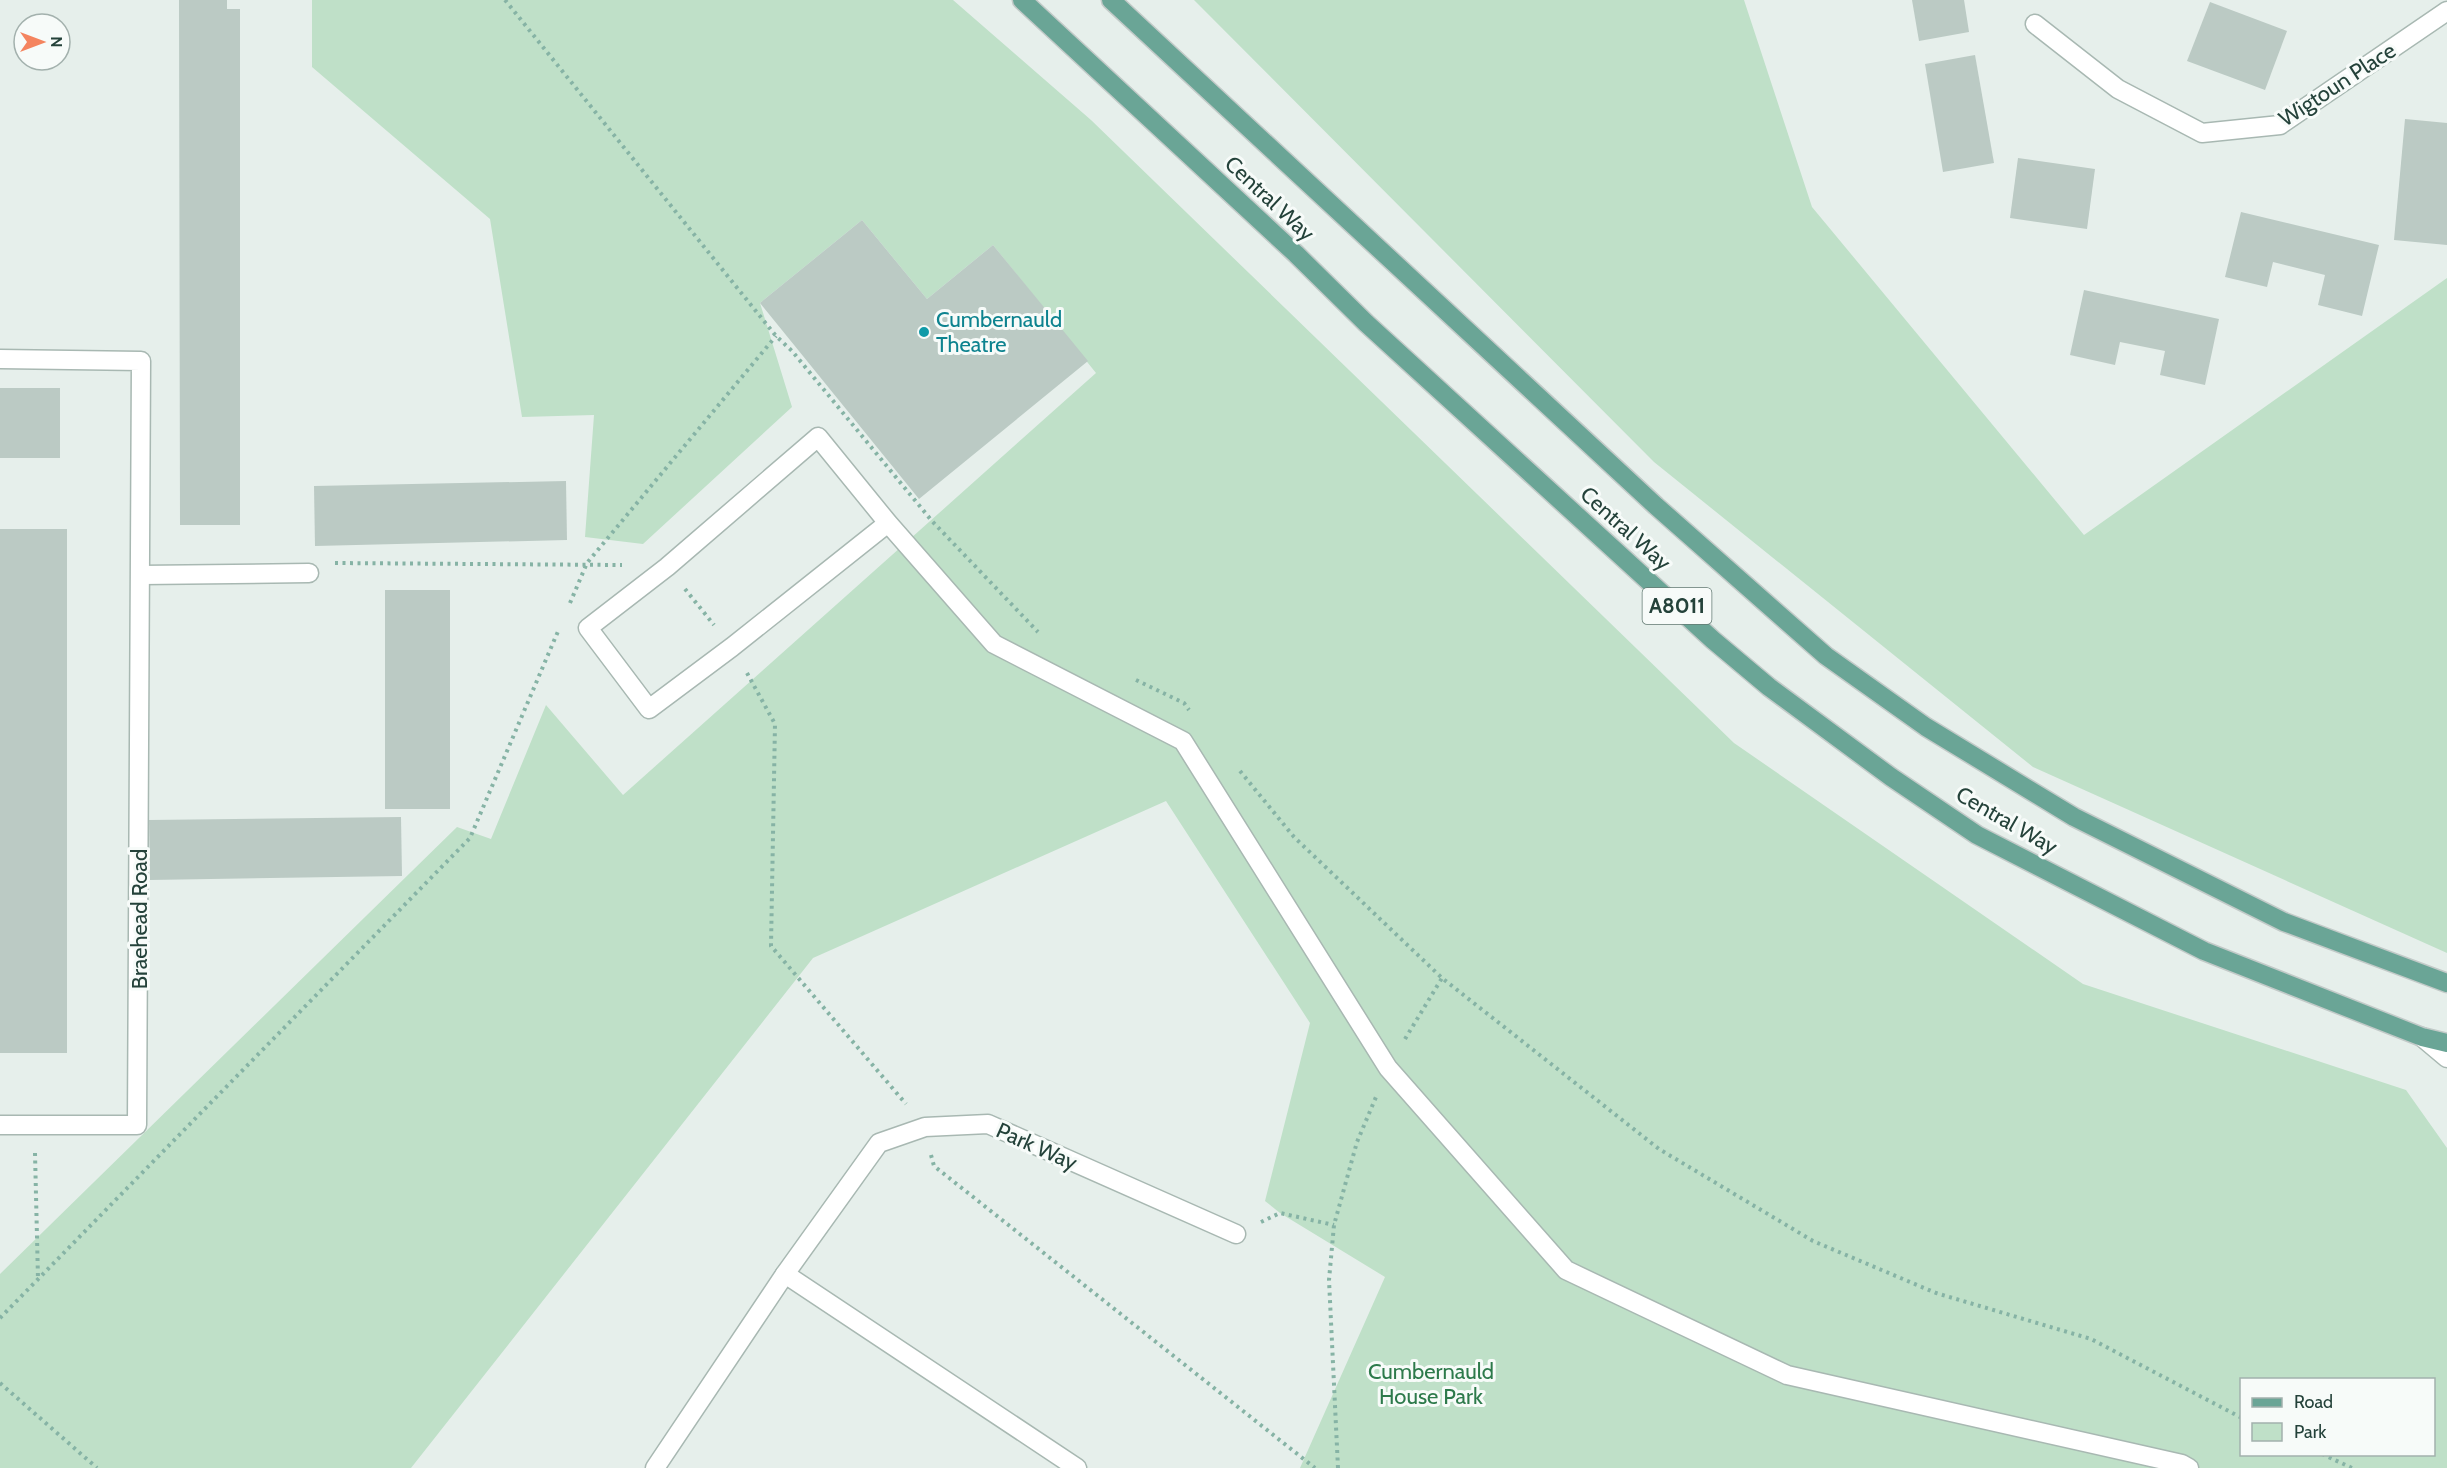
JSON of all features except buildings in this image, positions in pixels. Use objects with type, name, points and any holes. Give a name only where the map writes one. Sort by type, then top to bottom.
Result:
[{"type":"main road","name":"Central Way","points":[[1022,0],[1296,254],[1444,395],[1524,465],[1572,512],[1713,640],[1769,687],[1891,777],[1977,835],[2204,951],[2422,1037],[2447,1043]]},
{"type":"main road","name":"Central Way","points":[[1111,0],[1656,506],[1826,656],[1926,727],[2074,817],[2284,922],[2447,983]]},
{"type":"street","name":"Wigtoun Place","points":[[2035,24],[2118,89],[2202,133],[2280,125],[2447,10]]},
{"type":"street","name":"Braehead Road","points":[[0,359],[141,361],[137,1125],[0,1125]]},
{"type":"street","points":[[888,524],[649,709],[588,628],[667,567],[818,437],[888,524],[994,644],[1183,741],[1388,1068],[1566,1270],[1787,1375],[2182,1464],[2189,1468]]},
{"type":"street","points":[[141,575],[316,568]]},
{"type":"street","points":[[2422,1037],[2447,1058]]},
{"type":"street","name":"Park Way","points":[[655,1468],[785,1274],[879,1143],[925,1127],[988,1124],[1236,1234]]},
{"type":"street","points":[[785,1274],[1077,1468]]},
{"type":"path","points":[[505,0],[776,336],[792,351],[932,520]]},
{"type":"path","points":[[568,607],[587,563],[776,336]]},
{"type":"path","points":[[316,568],[587,563],[667,567],[732,647],[775,724],[771,946],[925,1127],[934,1167],[1314,1468]]},
{"type":"path","points":[[0,1318],[470,838],[563,618]]},
{"type":"path","points":[[1338,1468],[1329,1280],[1334,1225],[1357,1142],[1388,1068],[1442,978],[1659,1149],[1813,1241],[1936,1293],[2091,1339],[2240,1417]]},
{"type":"path","points":[[34,1125],[38,1279]]},
{"type":"path","points":[[1280,1213],[1334,1225]]},
{"type":"path","points":[[0,1383],[97,1468]]},
{"type":"path","points":[[2324,1456],[2352,1468]]},
{"type":"green space","name":"Cumbernauld House Park","points":[[312,0],[953,0],[1091,120],[1734,743],[2083,984],[2406,1090],[2447,1148],[2447,1468],[1300,1468],[1385,1277],[1280,1213],[1265,1201],[1310,1023],[1166,801],[813,958],[411,1468],[0,1468],[0,1274],[457,827],[491,839],[546,705],[623,795],[1096,373],[993,245],[927,299],[862,220],[760,303],[792,407],[643,544],[585,537],[594,415],[522,417],[490,219],[312,67]]},
{"type":"green space","points":[[1194,0],[1744,0],[1812,207],[2084,535],[2447,278],[2447,953],[2033,767],[1654,462]]},
{"type":"place","name":"Cumbernauld Theatre","points":[[924,332]]}]
